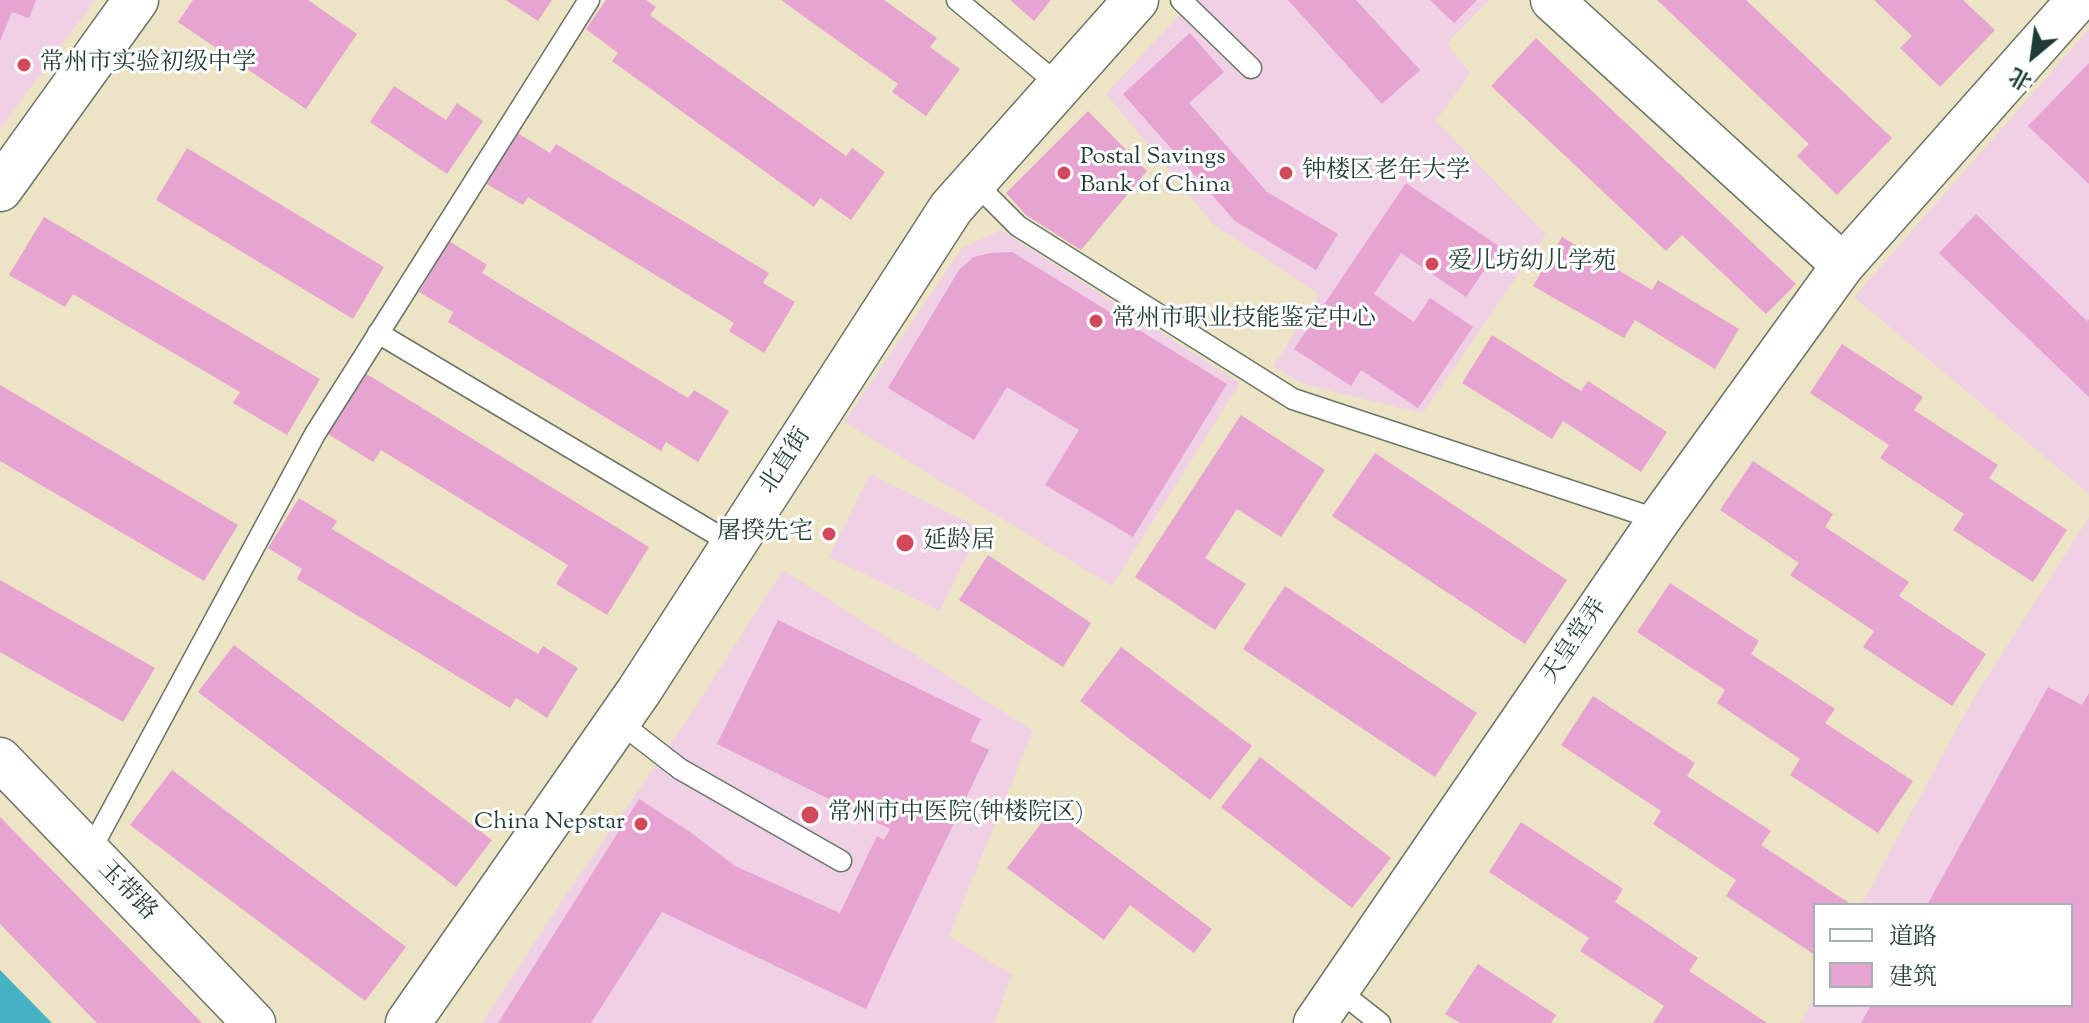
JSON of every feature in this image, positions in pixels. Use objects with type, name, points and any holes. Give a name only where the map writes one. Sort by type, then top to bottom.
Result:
[{"type":"street","points":[[0,189],[136,0]]},
{"type":"street","name":"北直街","points":[[408,1023],[618,721],[951,208],[1136,0]]},
{"type":"street","points":[[1552,0],[1843,265]]},
{"type":"street","name":"天皇堂弄","points":[[1326,1006],[1659,520],[1843,265],[2078,0]]},
{"type":"street","name":"玉带路","points":[[0,759],[254,1023]]},
{"type":"lane","points":[[89,853],[315,434],[589,0]]},
{"type":"lane","points":[[957,0],[1060,86]]},
{"type":"lane","points":[[1181,0],[1251,68]]},
{"type":"lane","points":[[974,182],[1018,226],[1293,399],[1659,520]]},
{"type":"lane","points":[[378,333],[734,545]]},
{"type":"lane","points":[[618,721],[680,769],[841,861]]},
{"type":"lane","points":[[1326,1006],[1380,1023]]},
{"type":"shaded area","name":"常州市实验初级中学","points":[[0,0],[95,0],[0,129]]},
{"type":"shaded area","name":"钟楼区老年大学","points":[[1193,0],[1489,0],[1447,43],[1470,73],[1436,121],[1546,234],[1423,413],[1306,385],[1273,367],[1319,294],[1214,225],[1106,94]]},
{"type":"shaded area","points":[[2089,29],[2089,494],[1854,297]]},
{"type":"shaded area","points":[[1001,230],[1240,383],[1112,586],[844,422],[962,248]]},
{"type":"shaded area","name":"延龄居","points":[[870,474],[980,528],[940,611],[829,557]]},
{"type":"shaded area","points":[[2089,517],[2089,1023],[1801,1023],[1813,998],[1813,1007],[2073,1007],[2073,903],[1862,903],[1972,701]]},
{"type":"shaded area","name":"常州市中医院(钟楼院区)","points":[[783,570],[1033,731],[949,936],[1012,975],[994,1023],[482,1023],[563,899],[683,726]]},
{"type":"water","points":[[0,970],[52,1023],[0,1023]]},
{"type":"building","points":[[0,0],[36,0],[29,18],[12,12],[0,41]]},
{"type":"building","points":[[193,0],[308,0],[357,34],[306,109],[178,22]]},
{"type":"building","points":[[506,0],[552,0],[538,21]]},
{"type":"building","points":[[606,0],[646,0],[656,7],[650,15],[846,156],[852,148],[885,172],[851,220],[820,198],[814,207],[612,61],[618,53],[586,29]]},
{"type":"building","points":[[781,0],[884,0],[937,38],[930,47],[960,69],[926,116],[892,92],[898,84]]},
{"type":"building","points":[[1010,0],[1051,0],[1034,21]]},
{"type":"building","points":[[1288,0],[1356,0],[1420,70],[1382,104]]},
{"type":"building","points":[[1430,0],[1477,0],[1454,23]]},
{"type":"building","points":[[1657,0],[1746,0],[1892,138],[1837,195],[1797,156],[1809,144]]},
{"type":"building","points":[[1874,0],[1963,0],[1995,30],[1940,87],[1900,48],[1912,36]]},
{"type":"building","points":[[1190,33],[1224,72],[1189,103],[1267,192],[1338,234],[1316,270],[1235,221],[1123,94]]},
{"type":"building","points":[[1536,38],[1796,284],[1766,314],[1682,235],[1666,251],[1491,86]]},
{"type":"building","points":[[2089,63],[2089,184],[2028,126]]},
{"type":"building","points":[[394,86],[446,120],[457,103],[483,121],[447,174],[370,122]]},
{"type":"building","points":[[1088,111],[1147,171],[1081,250],[1026,215],[1006,193]]},
{"type":"building","points":[[516,132],[550,153],[556,144],[769,273],[763,283],[795,302],[764,353],[729,331],[734,323],[528,197],[523,205],[485,183]]},
{"type":"building","points":[[187,148],[384,267],[353,319],[156,200]]},
{"type":"building","points":[[1406,183],[1500,247],[1466,297],[1401,253],[1374,294],[1414,322],[1430,298],[1473,327],[1418,408],[1361,370],[1351,386],[1294,349]]},
{"type":"building","points":[[1976,214],[2087,321],[2089,319],[2089,397],[1939,253]]},
{"type":"building","points":[[44,217],[320,379],[287,435],[233,403],[240,392],[73,294],[65,307],[9,275]]},
{"type":"building","points":[[1562,237],[1652,290],[1658,280],[1739,329],[1715,369],[1635,320],[1624,338],[1533,286]]},
{"type":"building","points":[[449,241],[487,265],[482,273],[688,398],[694,390],[729,411],[698,462],[666,442],[661,451],[448,322],[453,312],[419,292]]},
{"type":"building","points":[[1012,252],[1227,384],[1133,537],[1045,485],[1079,430],[1007,387],[974,440],[888,388],[959,270],[974,257]]},
{"type":"building","points":[[1492,335],[1581,391],[1588,381],[1667,432],[1641,472],[1563,421],[1552,439],[1462,383]]},
{"type":"building","points":[[1842,344],[1923,397],[1914,410],[1998,465],[1989,478],[2067,530],[2033,582],[1953,530],[1964,514],[1880,458],[1889,445],[1810,393]]},
{"type":"building","points":[[365,373],[649,547],[607,615],[556,584],[568,565],[381,450],[373,462],[328,434]]},
{"type":"building","points":[[0,385],[238,525],[204,581],[0,461]]},
{"type":"building","points":[[1241,415],[1325,470],[1281,537],[1237,509],[1205,558],[1246,584],[1215,630],[1135,577]]},
{"type":"building","points":[[1375,453],[1567,580],[1525,644],[1332,516]]},
{"type":"building","points":[[1753,461],[1833,514],[1825,527],[1909,582],[1899,596],[1986,654],[1952,706],[1863,647],[1874,631],[1790,575],[1799,563],[1720,510]]},
{"type":"building","points":[[299,498],[337,521],[332,529],[538,654],[543,646],[578,668],[547,718],[516,698],[510,708],[297,579],[302,569],[268,548]]},
{"type":"building","points":[[988,555],[1091,623],[1063,667],[959,600]]},
{"type":"building","points":[[0,580],[155,668],[123,722],[0,652]]},
{"type":"building","points":[[1670,583],[1759,641],[1751,654],[1835,709],[1825,723],[1913,781],[1878,833],[1790,775],[1800,759],[1717,703],[1725,690],[1637,632]]},
{"type":"building","points":[[1285,586],[1477,713],[1435,777],[1243,649]]},
{"type":"building","points":[[778,620],[981,719],[970,741],[989,750],[866,1009],[662,912],[591,1023],[498,1023],[639,799],[735,866],[840,913],[877,836],[884,840],[890,829],[717,744]]},
{"type":"building","points":[[234,645],[492,840],[456,887],[198,692]]},
{"type":"building","points":[[1121,647],[1252,746],[1210,800],[1080,701]]},
{"type":"building","points":[[2048,687],[2082,705],[2089,693],[2089,1023],[1861,1023],[1870,1007],[2073,1007],[2073,903],[1928,903]]},
{"type":"building","points":[[1593,696],[1695,763],[1687,776],[1771,831],[1761,845],[1849,903],[1813,903],[1813,954],[1726,896],[1736,880],[1653,824],[1661,811],[1561,745]]},
{"type":"building","points":[[1260,757],[1391,858],[1352,908],[1221,807]]},
{"type":"building","points":[[172,770],[406,947],[365,1001],[130,825]]},
{"type":"building","points":[[1052,809],[1212,929],[1194,953],[1130,905],[1104,940],[1007,868]]},
{"type":"building","points":[[0,817],[202,1023],[97,1023],[0,924]]},
{"type":"building","points":[[1521,822],[1623,889],[1615,902],[1698,958],[1689,971],[1767,1023],[1653,1023],[1664,1006],[1580,951],[1589,938],[1489,872]]},
{"type":"building","points":[[1478,964],[1556,1015],[1551,1023],[1460,1023],[1445,1014]]},
{"type":"place","name":"常州市实验初级中学","points":[[24,65]]},
{"type":"place","name":"Postal Savings Bank of China","points":[[1064,173]]},
{"type":"place","name":"钟楼区老年大学","points":[[1286,173]]},
{"type":"place","name":"爱儿坊幼儿学苑","points":[[1432,264]]},
{"type":"place","name":"常州市职业技能鉴定中心","points":[[1096,321]]},
{"type":"place","name":"屠揆先宅","points":[[829,534]]},
{"type":"place","name":"延龄居","points":[[905,543]]},
{"type":"place","name":"常州市中医院(钟楼院区)","points":[[810,815]]},
{"type":"place","name":"China Nepstar","points":[[641,824]]}]
